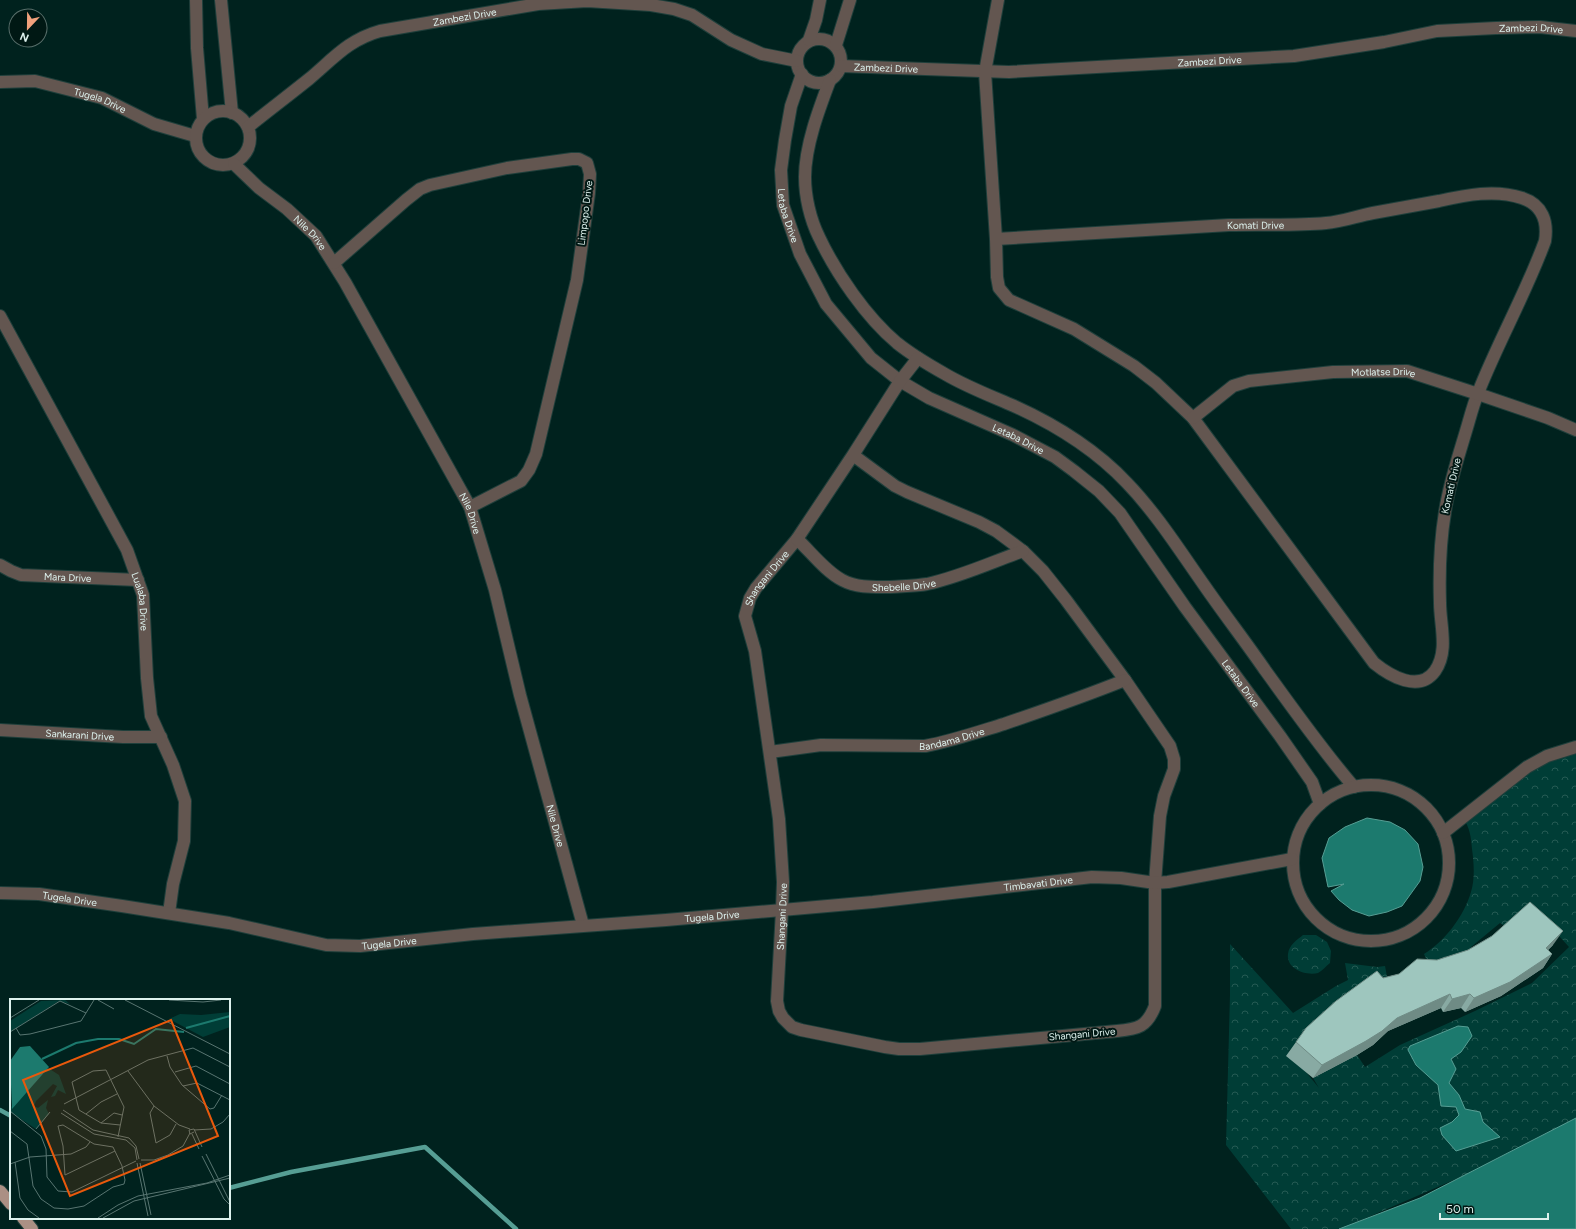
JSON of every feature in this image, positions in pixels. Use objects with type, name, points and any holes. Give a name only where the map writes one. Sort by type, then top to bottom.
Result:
[{"type":"main road","points":[[0,1191],[10,1203]]},
{"type":"main road","points":[[24,1219],[32,1229]]},
{"type":"street","points":[[196,0],[196,48],[203,119]]},
{"type":"street","points":[[221,0],[232,113]]},
{"type":"street","points":[[809,40],[816,38],[830,41],[836,45],[840,51],[841,66],[839,72],[830,80],[817,83],[806,79],[798,68],[796,61],[800,49],[809,40],[816,20],[820,0]]},
{"type":"street","points":[[836,45],[849,0]]},
{"type":"street","name":"Komati Drive","points":[[996,239],[1231,225],[1326,223],[1472,194],[1498,194],[1523,198],[1532,202],[1542,214],[1546,228],[1545,241],[1478,394],[1452,476],[1440,543],[1440,604],[1443,642],[1441,654],[1435,671],[1426,679],[1403,681],[1387,674],[1374,663],[1193,418],[1156,383],[1134,366],[1074,329],[1017,304],[1004,295],[999,288],[997,277],[996,239],[985,72],[998,0]]},
{"type":"street","name":"Zambezi Drive","points":[[248,127],[346,47],[357,40],[380,31],[533,4],[587,1],[651,5],[674,9],[692,15],[746,48],[768,56],[796,61]]},
{"type":"street","name":"Zambezi Drive","points":[[841,66],[1009,72],[1294,56],[1444,31],[1533,27],[1576,30]]},
{"type":"street","name":"Letaba Drive","points":[[802,74],[791,106],[785,140],[781,170],[783,205],[800,254],[826,304],[871,358],[900,380],[929,398],[1028,442],[1055,457],[1092,486],[1120,513],[1185,607],[1312,782],[1320,804]]},
{"type":"street","name":"Letaba Drive","points":[[830,80],[820,107],[806,161],[805,178],[809,209],[818,235],[854,295],[870,316],[884,330],[918,358],[946,375],[1058,428],[1101,458],[1120,475],[1138,495],[1168,534],[1293,711],[1354,787]]},
{"type":"street","name":"Tugela Drive","points":[[0,82],[35,81],[102,98],[154,124],[195,136]]},
{"type":"street","points":[[219,111],[232,113],[243,120],[248,127],[250,144],[247,152],[241,159],[234,164],[226,166],[216,165],[207,161],[200,154],[196,146],[195,136],[197,127],[203,119],[210,114],[219,111]]},
{"type":"street","name":"Limpopo Drive","points":[[334,263],[406,200],[420,189],[430,185],[442,181],[507,168],[572,159],[579,159],[587,163],[590,168],[589,193],[577,280],[536,454],[529,470],[521,481],[470,507]]},
{"type":"street","name":"Nile Drive","points":[[234,164],[316,236],[334,263],[470,507],[494,590],[520,695],[583,925]]},
{"type":"street","name":"Lualaba Drive","points":[[0,316],[127,550],[138,580],[144,602],[147,678],[151,716],[173,765],[185,801],[184,840],[171,897],[169,913]]},
{"type":"street","name":"Shangani Drive","points":[[853,455],[901,489],[979,522],[996,531],[1023,551],[1043,571],[1066,600],[1170,746],[1174,759],[1174,769],[1164,796],[1160,816],[1155,883],[1155,1006],[1152,1014],[1143,1025],[1136,1028],[1118,1031],[920,1049],[899,1049],[813,1033],[792,1027],[782,1018],[779,1011],[777,1001],[777,985],[783,882],[779,819],[756,651],[745,616],[750,598],[756,588],[797,539],[853,455],[900,380],[918,358]]},
{"type":"street","name":"Motlatse Drive","points":[[1193,418],[1232,386],[1241,382],[1333,372],[1407,372],[1548,418],[1576,430]]},
{"type":"street","name":"Shebelle Drive","points":[[797,539],[829,570],[841,579],[851,584],[865,587],[927,584],[1023,551]]},
{"type":"street","name":"Mara Drive","points":[[0,565],[11,572],[21,575],[138,580]]},
{"type":"street","name":"Bandama Drive","points":[[770,752],[820,745],[925,746],[940,743],[964,737],[1058,706],[1124,680]]},
{"type":"street","name":"Sankarani Drive","points":[[0,730],[123,737],[161,737]]},
{"type":"street","points":[[1442,833],[1527,767],[1547,756],[1576,747]]},
{"type":"street","points":[[1354,787],[1384,787],[1406,794],[1421,804],[1434,817],[1442,833],[1449,860],[1445,888],[1432,912],[1411,931],[1385,941],[1356,940],[1330,931],[1309,912],[1296,887],[1292,859],[1296,839],[1306,820],[1320,804],[1336,794],[1354,787]]},
{"type":"street","name":"Timbavati Drive","points":[[782,910],[873,902],[1092,877],[1121,878],[1155,883],[1168,882],[1292,859]]},
{"type":"street","name":"Tugela Drive","points":[[0,893],[39,894],[169,913],[229,923],[313,943],[336,946],[360,946],[473,934],[782,910]]},
{"type":"green space","points":[[1576,750],[1576,1118],[1463,1176],[1350,1225],[1339,1229],[1291,1229],[1226,1145],[1230,944],[1293,1013],[1348,980],[1345,963],[1377,967],[1385,966],[1389,987],[1289,1051],[1287,1049],[1319,1088],[1313,1078],[1357,1055],[1365,1067],[1400,1045],[1532,983],[1569,947],[1551,927],[1507,928],[1500,923],[1471,947],[1474,955],[1432,972],[1424,954],[1432,949],[1453,927],[1464,910],[1471,892],[1474,876],[1473,854],[1470,833],[1463,817],[1527,767]]},
{"type":"green space","points":[[1303,935],[1316,935],[1327,942],[1331,951],[1330,963],[1318,973],[1313,974],[1298,970],[1290,964],[1288,959],[1290,948]]},
{"type":"shaded area","points":[[1367,818],[1390,822],[1405,830],[1418,844],[1423,867],[1420,881],[1402,906],[1387,912],[1369,916],[1352,910],[1339,900],[1331,891],[1344,884],[1328,887],[1322,858],[1329,838],[1345,827]]},
{"type":"shaded area","points":[[1458,1026],[1468,1027],[1472,1036],[1461,1052],[1451,1059],[1456,1069],[1449,1083],[1459,1095],[1465,1109],[1480,1112],[1483,1122],[1500,1137],[1456,1151],[1442,1135],[1440,1128],[1452,1122],[1459,1115],[1456,1107],[1441,1106],[1438,1085],[1416,1065],[1408,1050],[1410,1046]]},
{"type":"shaded area","points":[[1576,1118],[1576,1229],[1339,1229],[1420,1198]]},
{"type":"building","points":[[1530,902],[1563,931],[1546,948],[1552,954],[1510,982],[1474,998],[1470,994],[1452,999],[1450,994],[1397,1018],[1382,1031],[1322,1065],[1296,1042],[1306,1028],[1336,1001],[1377,971],[1383,978],[1399,974],[1417,959],[1437,960],[1468,950],[1492,936]]},
{"type":"waterway","points":[[0,1110],[10,1115]]},
{"type":"waterway","points":[[230,1188],[291,1172],[425,1147],[516,1229]]}]
